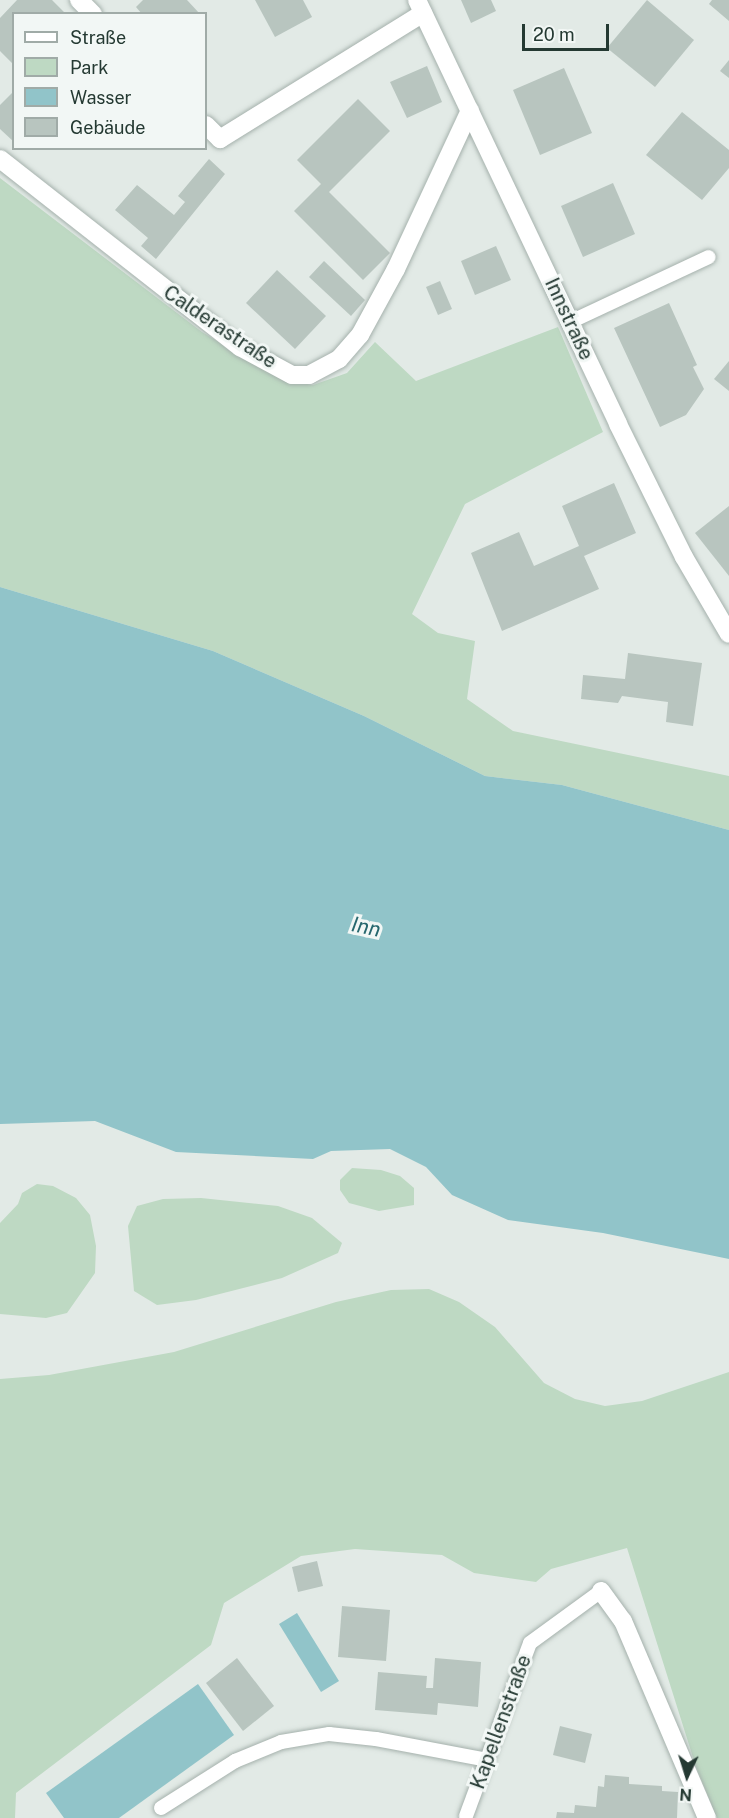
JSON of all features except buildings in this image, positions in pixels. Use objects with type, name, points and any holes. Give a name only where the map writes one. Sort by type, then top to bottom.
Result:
[{"type":"street","points":[[79,0],[91,12]]},
{"type":"street","points":[[207,126],[220,139],[420,7]]},
{"type":"street","name":"Innstraße","points":[[420,7],[684,557],[729,634]]},
{"type":"street","name":"Calderastraße","points":[[0,159],[240,347],[292,375],[309,375],[339,358],[360,335],[396,269],[470,110]]},
{"type":"street","name":"Kapellenstraße","points":[[601,1591],[633,1642],[707,1818]]},
{"type":"lane","points":[[570,322],[709,257]]},
{"type":"lane","name":"Kapellenstraße","points":[[466,1816],[530,1643],[601,1591]]},
{"type":"lane","points":[[161,1808],[236,1761],[281,1742],[329,1734],[376,1739],[488,1760]]},
{"type":"green space","points":[[0,178],[202,332],[282,380],[313,385],[347,373],[375,342],[416,381],[558,327],[603,432],[465,504],[412,614],[438,633],[475,641],[467,699],[513,731],[729,776],[729,830],[562,785],[485,776],[364,716],[213,651],[0,587]]},
{"type":"green space","points":[[352,1168],[381,1170],[400,1176],[414,1188],[414,1205],[379,1211],[349,1203],[340,1190],[340,1180]]},
{"type":"green space","points":[[37,1184],[53,1186],[76,1198],[90,1215],[96,1246],[95,1273],[67,1313],[46,1318],[0,1314],[0,1223],[18,1204],[22,1193]]},
{"type":"green space","points":[[201,1198],[278,1206],[312,1218],[342,1243],[338,1253],[282,1278],[196,1300],[157,1305],[134,1291],[128,1226],[137,1206],[163,1199]]},
{"type":"green space","points":[[429,1289],[459,1302],[495,1327],[544,1383],[575,1399],[605,1406],[642,1401],[729,1372],[729,1818],[717,1818],[696,1767],[627,1548],[551,1569],[536,1582],[474,1573],[442,1555],[355,1549],[301,1556],[224,1603],[211,1645],[16,1793],[15,1818],[0,1818],[0,1379],[49,1375],[174,1352],[336,1302],[391,1290]]},
{"type":"water","name":"Inn","points":[[0,587],[213,651],[364,716],[485,776],[562,785],[729,830],[729,1259],[603,1233],[508,1220],[452,1195],[426,1167],[390,1149],[331,1151],[313,1159],[176,1152],[95,1121],[0,1124]]},
{"type":"water","points":[[297,1613],[339,1681],[321,1692],[279,1624]]},
{"type":"water","points":[[198,1684],[234,1735],[119,1818],[64,1818],[46,1793]]}]
